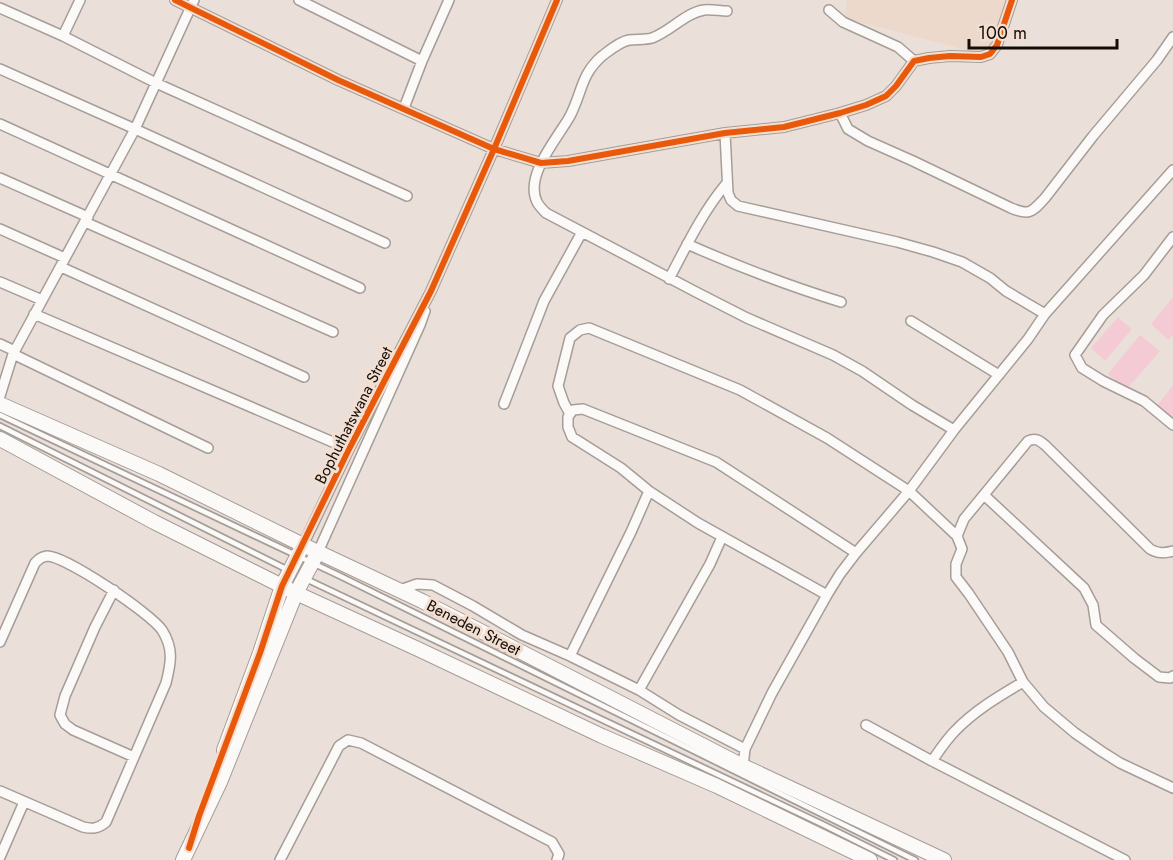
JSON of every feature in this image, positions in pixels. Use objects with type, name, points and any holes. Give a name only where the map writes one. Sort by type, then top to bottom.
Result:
[{"type":"main road","name":"Beneden Street","points":[[0,404],[159,474],[315,557],[400,590],[743,765],[944,860]]},
{"type":"main road","points":[[0,439],[154,522],[296,593],[602,736],[717,786],[870,860]]},
{"type":"main road","name":"Bophuthatswana Street","points":[[186,854],[260,653],[282,586],[300,550]]},
{"type":"main road","name":"Bophuthatswana Street","points":[[186,854],[220,782],[296,593],[315,557]]},
{"type":"street","points":[[63,36],[80,0]]},
{"type":"street","points":[[175,0],[192,4],[338,80],[494,149],[541,163],[568,161],[725,133],[784,127],[866,105],[886,96],[914,61],[950,56],[981,57],[990,54],[997,45],[1012,0]]},
{"type":"street","name":"Bophuthatswana Street","points":[[300,550],[349,449],[431,291],[557,0]]},
{"type":"street","points":[[302,1],[422,61]]},
{"type":"street","points":[[404,108],[445,2]]},
{"type":"street","points":[[0,396],[14,352],[135,129],[192,4]]},
{"type":"street","points":[[0,8],[63,36],[156,83],[407,196]]},
{"type":"street","points":[[727,11],[705,10],[691,14],[651,39],[628,40],[601,57],[590,68],[583,80],[578,100],[541,163],[535,180],[534,195],[538,204],[546,213],[669,279],[747,318],[833,355],[954,430]]},
{"type":"street","points":[[829,10],[843,22],[898,47],[914,61]]},
{"type":"street","points":[[840,113],[848,129],[868,141],[1011,208],[1023,213],[1030,212],[1045,198],[1173,37]]},
{"type":"street","points":[[0,69],[385,243]]},
{"type":"street","points":[[0,124],[360,288]]},
{"type":"street","points":[[725,133],[726,184],[731,201],[738,206],[897,242],[962,262],[1045,314]]},
{"type":"street","points":[[743,765],[745,748],[790,659],[827,595],[856,552],[909,491],[1045,314],[1173,170]]},
{"type":"street","points":[[0,178],[333,332]]},
{"type":"street","points":[[669,279],[711,202],[726,184]]},
{"type":"street","points":[[0,229],[63,262],[304,377]]},
{"type":"street","points":[[504,404],[544,301],[582,232]]},
{"type":"street","points":[[1173,237],[1144,274],[1103,315],[1075,355],[1082,368],[1144,401],[1173,425]]},
{"type":"street","points":[[687,244],[798,289],[841,302]]},
{"type":"street","points":[[0,282],[42,300]]},
{"type":"street","name":"Bophuthatswana Street","points":[[315,557],[420,325],[431,291]]},
{"type":"street","points":[[34,314],[349,449]]},
{"type":"street","points":[[911,321],[999,375]]},
{"type":"street","points":[[570,414],[558,386],[570,338],[580,330],[589,328],[740,390],[820,434],[909,491],[957,536],[962,549],[956,564],[956,577],[1008,652],[1023,682],[1044,707],[1092,745],[1120,762],[1173,788]]},
{"type":"street","points":[[0,344],[208,448]]},
{"type":"street","points":[[827,595],[722,537],[649,491],[621,468],[573,437],[568,427],[570,414],[573,410],[583,410],[716,462],[856,552]]},
{"type":"street","points":[[957,536],[964,519],[1028,441],[1035,439],[1040,440],[1150,549],[1161,553],[1173,551]]},
{"type":"street","points":[[570,656],[649,491]]},
{"type":"street","points":[[984,495],[1084,588],[1093,605],[1096,625],[1159,677],[1173,676]]},
{"type":"street","points":[[639,690],[710,564],[722,537]]},
{"type":"street","points":[[0,642],[35,563],[47,556],[60,559],[114,590],[135,606],[161,629],[170,650],[171,662],[166,683],[106,822],[101,827],[82,827],[0,791]]},
{"type":"street","points":[[400,590],[417,584],[433,585],[522,635],[639,690],[679,715],[745,748]]},
{"type":"street","points":[[114,590],[65,696],[60,715],[65,724],[73,730],[134,757]]},
{"type":"street","points":[[932,761],[963,723],[1023,682]]},
{"type":"street","points":[[866,725],[1125,860]]},
{"type":"street","points":[[280,860],[339,746],[348,740],[362,743],[552,842],[559,854],[557,860]]},
{"type":"street","points":[[0,857],[24,802]]},
{"type":"lane","points":[[0,415],[300,550]]},
{"type":"lane","points":[[0,426],[290,571],[894,860]]},
{"type":"lane","points":[[315,557],[915,860]]},
{"type":"shaded area","points":[[847,0],[1010,0],[992,57],[844,18]]},
{"type":"shaded area","points":[[1173,297],[1173,335],[1168,340],[1151,324]]},
{"type":"shaded area","points":[[1118,317],[1132,329],[1105,361],[1091,348]]},
{"type":"shaded area","points":[[1140,335],[1160,351],[1126,390],[1108,374]]},
{"type":"shaded area","points":[[1173,385],[1173,418],[1157,406]]},
{"type":"cycle path","points":[[175,0],[338,80],[494,149],[541,163],[568,161],[725,133],[784,127],[866,105],[886,96],[914,61],[950,56],[981,57],[990,54],[997,45],[1012,0]]},
{"type":"cycle path","points":[[189,848],[282,586],[349,449],[431,291],[557,0]]}]
